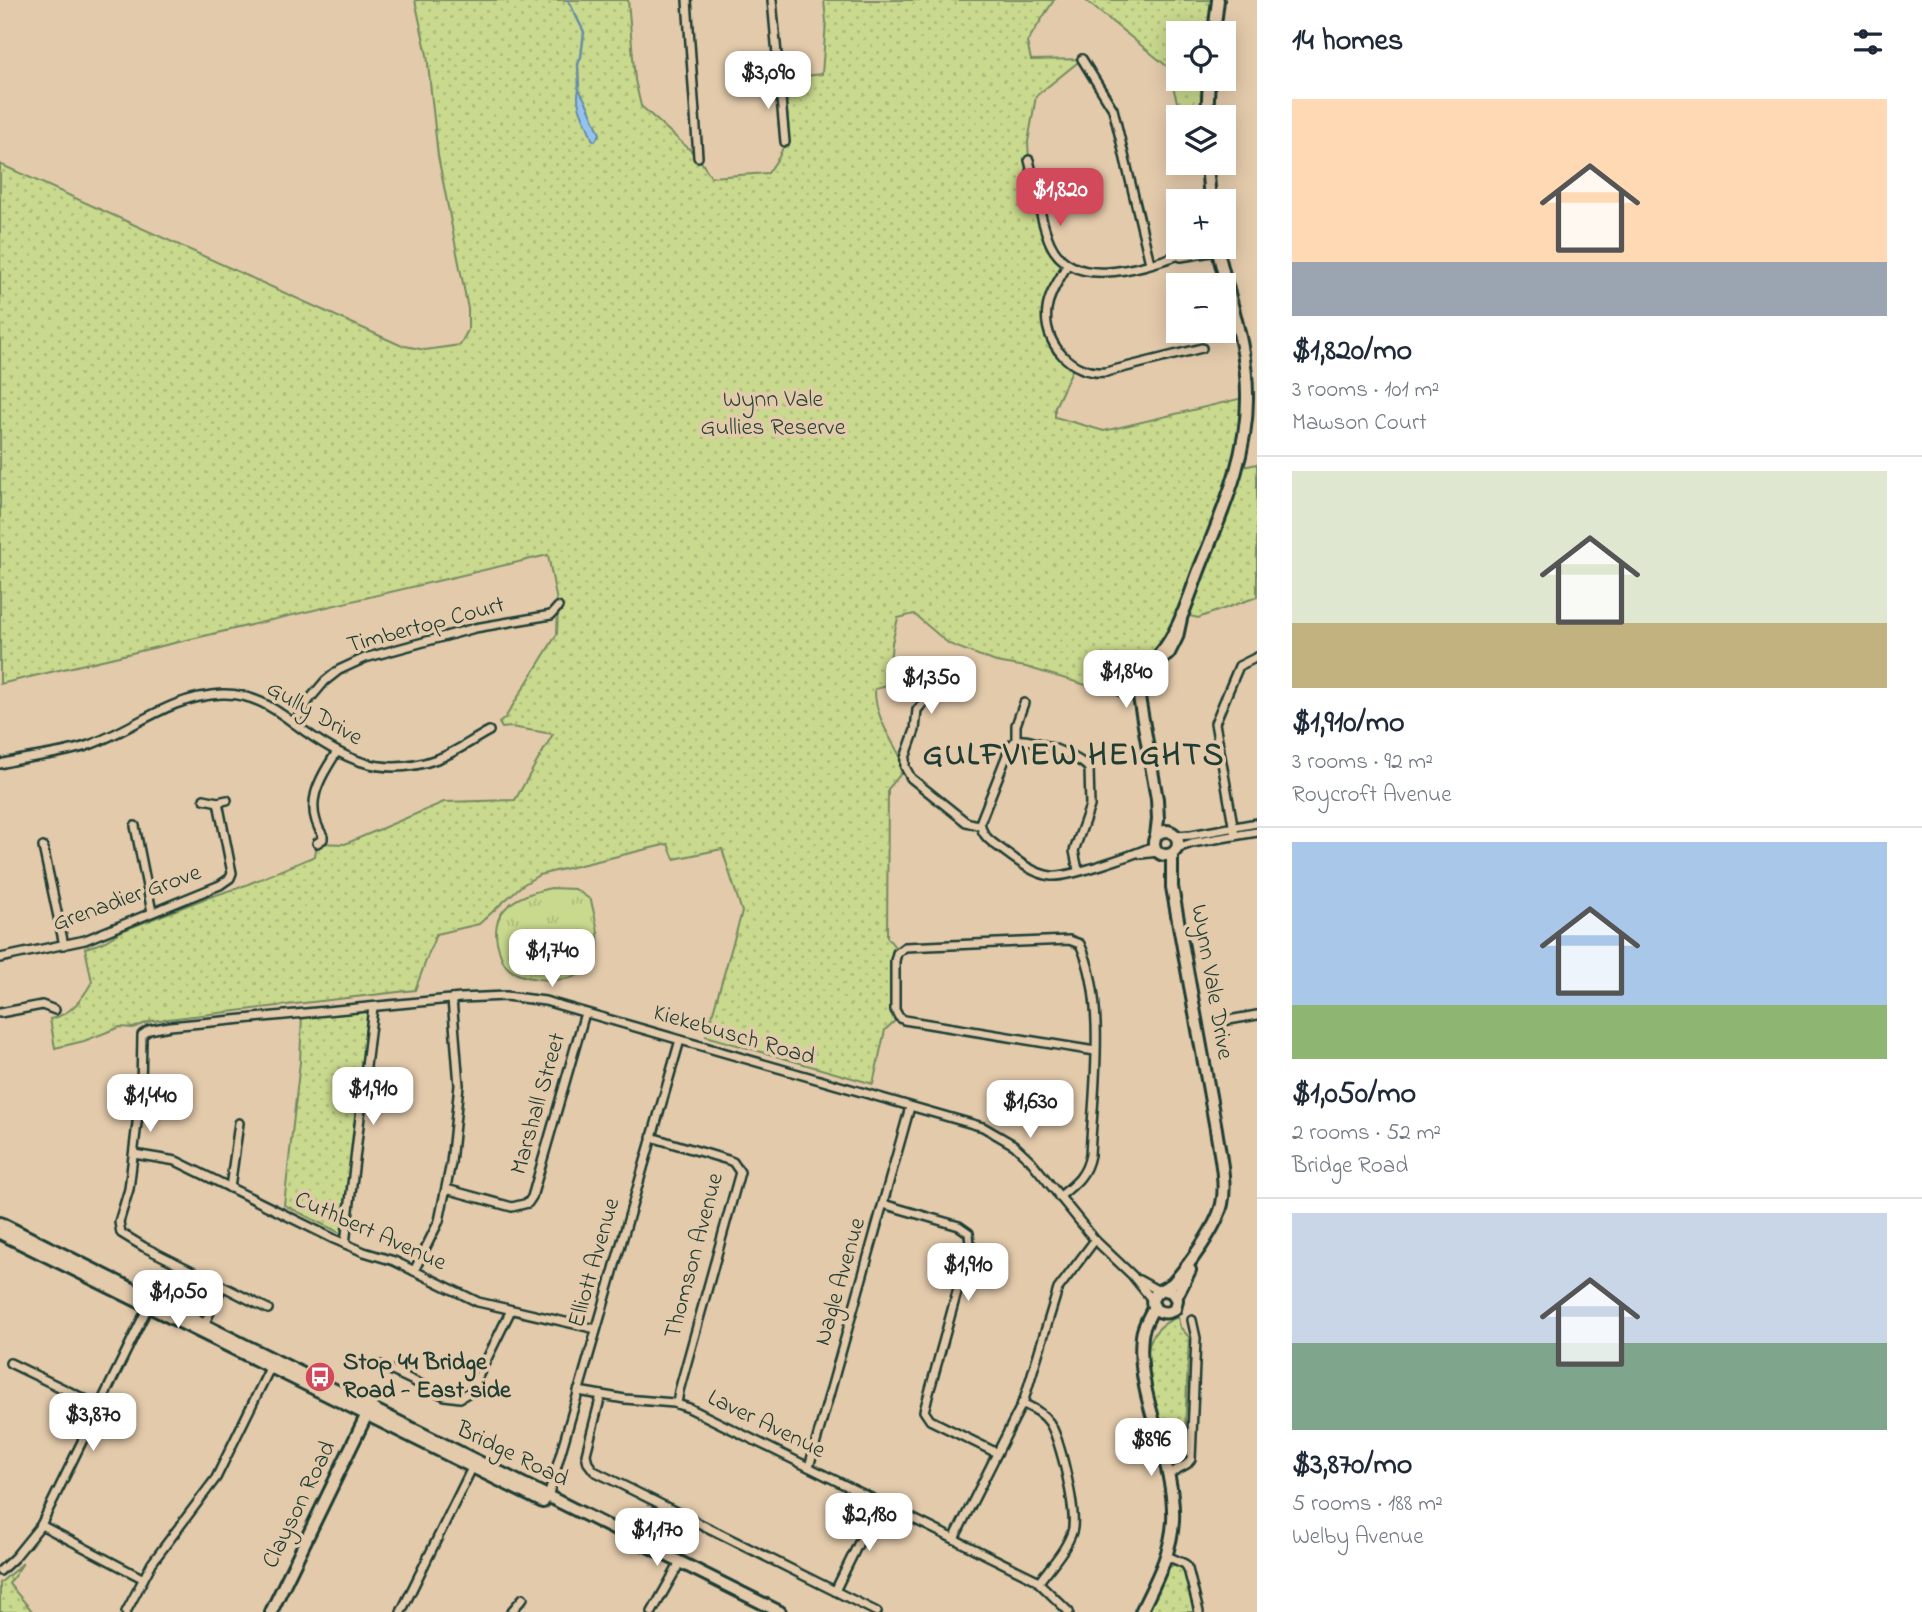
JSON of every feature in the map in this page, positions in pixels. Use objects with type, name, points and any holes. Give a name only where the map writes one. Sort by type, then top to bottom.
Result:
[{"type":"main road","points":[[1215,21],[1218,0]]},
{"type":"main road","points":[[1182,614],[1158,655],[1144,666],[1121,669],[1116,676],[1118,687],[1135,686],[1169,653],[1241,454],[1247,390],[1243,354],[1219,259]]},
{"type":"main road","points":[[1133,669],[1138,673],[1135,686]]},
{"type":"main road","name":"Wynn Vale Drive","points":[[1135,686],[1228,1195],[1224,1216],[1186,1276],[1176,1298]]},
{"type":"main road","name":"Wynn Vale Drive","points":[[1157,799],[1178,841],[1163,848]]},
{"type":"main road","points":[[1163,848],[1164,832],[1173,834]]},
{"type":"main road","name":"Wynn Vale Drive","points":[[1141,1612],[1167,1556],[1173,1517],[1167,1475],[1142,1373],[1143,1329],[1157,1297],[1181,1273],[1217,1217],[1222,1204],[1222,1167]]},
{"type":"main road","name":"Bridge Road","points":[[0,1223],[150,1303],[368,1412],[678,1565],[780,1612]]},
{"type":"main road","name":"Bridge Road","points":[[0,1233],[150,1303],[204,1325],[272,1364]]},
{"type":"main road","points":[[1141,1349],[1153,1324],[1175,1309],[1176,1298],[1172,1292],[1157,1297],[1158,1312],[1167,1314]]},
{"type":"main road","name":"Clayson Road","points":[[271,1612],[368,1412]]},
{"type":"main road","name":"Bridge Road","points":[[678,1565],[765,1612]]},
{"type":"street","points":[[687,0],[699,140],[698,156]]},
{"type":"street","points":[[772,0],[785,142]]},
{"type":"street","points":[[1082,59],[1113,109],[1150,263]]},
{"type":"street","points":[[1029,160],[1051,244],[1068,265],[1096,274],[1166,259]]},
{"type":"street","points":[[1068,265],[1052,292],[1046,316],[1057,350],[1074,366],[1097,373],[1202,348]]},
{"type":"street","points":[[558,607],[551,615],[559,621]]},
{"type":"street","name":"Timbertop Court","points":[[294,723],[325,681],[339,670],[365,658],[475,628],[551,615]]},
{"type":"street","points":[[1234,832],[1215,723],[1239,666],[1257,657]]},
{"type":"street","points":[[941,666],[931,694],[917,710],[915,730],[905,758],[905,769],[911,778],[966,822],[981,825]]},
{"type":"street","name":"Gully Drive","points":[[0,764],[84,747],[112,737],[162,708],[181,701],[223,694],[257,700],[275,708],[336,753],[359,763],[405,765],[438,759],[489,730]]},
{"type":"street","points":[[1024,703],[1016,725],[1016,740],[1010,747],[981,825],[986,837],[1018,861],[1043,874],[1054,876],[1234,832],[1257,823]]},
{"type":"street","points":[[1016,740],[1026,740],[1077,759],[1089,769],[1090,806],[1074,851],[1078,870]]},
{"type":"street","points":[[317,843],[323,836],[313,811],[313,796],[318,782],[336,753]]},
{"type":"street","name":"Grenadier Grove","points":[[0,958],[64,945],[111,930],[220,885],[230,878],[232,873],[223,801],[204,799]]},
{"type":"street","points":[[135,826],[152,912]]},
{"type":"street","points":[[1173,834],[1257,832]]},
{"type":"street","points":[[43,846],[64,945]]},
{"type":"street","points":[[1059,1197],[1080,1179],[1088,1167],[1095,1051],[1096,1008],[1083,948],[1078,942],[1069,940],[905,947],[897,953],[895,1010],[904,1020],[1095,1051]]},
{"type":"street","name":"Kiekebusch Road","points":[[134,1154],[141,1090],[140,1039],[149,1030],[484,996],[524,997],[983,1127],[1014,1144],[1095,1240],[1157,1297]]},
{"type":"street","points":[[414,1271],[439,1221],[451,1163],[459,1085],[452,999]]},
{"type":"street","points":[[0,1013],[41,1005],[55,1010]]},
{"type":"street","points":[[345,1244],[373,1007]]},
{"type":"street","name":"Marshall Street","points":[[446,1189],[512,1207],[528,1203],[532,1197],[585,1013]]},
{"type":"street","points":[[1223,1021],[1257,1015]]},
{"type":"street","name":"Elliott Avenue","points":[[548,1501],[680,1040]]},
{"type":"street","name":"Nagle Avenue","points":[[809,1467],[911,1107]]},
{"type":"street","points":[[230,1188],[239,1123]]},
{"type":"street","name":"Thomson Avenue","points":[[652,1137],[728,1160],[733,1162],[740,1172],[677,1404]]},
{"type":"street","points":[[134,1154],[129,1189],[120,1222],[121,1233],[268,1309]]},
{"type":"street","name":"Cuthbert Avenue","points":[[134,1154],[176,1161],[345,1244],[394,1261],[468,1298],[596,1329]]},
{"type":"street","points":[[883,1204],[959,1226],[969,1233],[970,1245],[924,1411],[930,1420],[997,1453]]},
{"type":"street","points":[[954,1539],[1022,1403],[1058,1289],[1095,1240]]},
{"type":"street","points":[[204,1325],[222,1287]]},
{"type":"street","points":[[0,1571],[41,1525],[150,1303]]},
{"type":"street","points":[[380,1365],[445,1396],[460,1398],[471,1391],[511,1310]]},
{"type":"street","points":[[1167,1475],[1187,1465],[1191,1459],[1196,1338],[1192,1320]]},
{"type":"street","points":[[10,1363],[101,1407]]},
{"type":"street","points":[[125,1612],[142,1578],[216,1478],[272,1364]]},
{"type":"street","name":"Laver Avenue","points":[[578,1391],[677,1404],[1039,1582],[1069,1612]]},
{"type":"street","points":[[601,1395],[586,1454],[594,1471],[877,1612]]},
{"type":"street","points":[[1022,1403],[1041,1413],[1053,1429],[1073,1513],[1072,1534],[1039,1582]]},
{"type":"street","points":[[401,1612],[474,1464]]},
{"type":"street","points":[[835,1591],[879,1502]]},
{"type":"street","points":[[41,1525],[142,1578]]},
{"type":"street","points":[[1167,1556],[1185,1564],[1188,1569],[1199,1612]]},
{"type":"street","points":[[652,1612],[678,1565]]},
{"type":"street","points":[[511,1612],[523,1598]]},
{"type":"green space","name":"Wynn Vale Gullies Reserve","points":[[415,0],[628,0],[635,80],[641,106],[698,157],[711,177],[768,173],[779,157],[785,142],[778,79],[822,74],[826,22],[824,0],[1054,0],[1027,42],[1031,60],[1082,59],[1036,96],[1028,142],[1029,160],[1047,233],[1067,265],[1047,306],[1050,334],[1074,366],[1055,407],[1055,417],[1104,431],[1247,397],[1238,468],[1257,464],[1257,597],[1198,618],[1182,614],[1159,655],[1121,669],[1119,695],[1026,667],[996,662],[949,644],[914,614],[898,618],[888,681],[883,687],[875,689],[875,699],[889,737],[905,769],[888,789],[887,937],[898,951],[895,961],[899,1017],[885,1030],[873,1084],[706,1036],[742,912],[722,849],[674,859],[668,844],[539,875],[521,886],[479,924],[436,934],[415,990],[151,1021],[133,1028],[120,1027],[84,1041],[55,1048],[50,1019],[70,1010],[92,982],[85,948],[315,856],[317,843],[345,844],[444,802],[515,800],[553,734],[502,728],[499,723],[505,718],[557,634],[558,607],[548,555],[0,684],[0,164],[400,345],[425,350],[460,345],[468,330],[468,309],[438,156],[427,55]]},
{"type":"green space","points":[[1085,0],[1218,0],[1215,21],[1166,21],[1166,65]]},
{"type":"green space","points":[[1174,91],[1208,91],[1208,105],[1178,105]]},
{"type":"green space","points":[[551,888],[575,889],[591,900],[598,933],[597,953],[586,969],[570,978],[546,980],[520,975],[507,967],[502,959],[497,942],[498,919],[510,904],[519,898]]},
{"type":"green space","points":[[373,1007],[346,1236],[284,1205],[300,1062],[302,1014]]},
{"type":"green space","points":[[1178,1317],[1180,1327],[1189,1337],[1184,1455],[1172,1463],[1152,1392],[1148,1351],[1151,1339],[1158,1330]]},
{"type":"green space","points":[[23,1563],[9,1584],[33,1612],[0,1612],[0,1583]]},
{"type":"green space","points":[[1173,1565],[1184,1570],[1194,1612],[1146,1612],[1167,1569]]},
{"type":"water","points":[[579,89],[600,134],[595,141],[580,109]]},
{"type":"waterway","points":[[568,0],[584,32],[578,64],[579,89]]},
{"type":"place","name":"Stop 44 Bridge Road - East side","points":[[320,1377]]},
{"type":"district","name":"GULFVIEW HEIGHTS","points":[[1074,756]]}]
